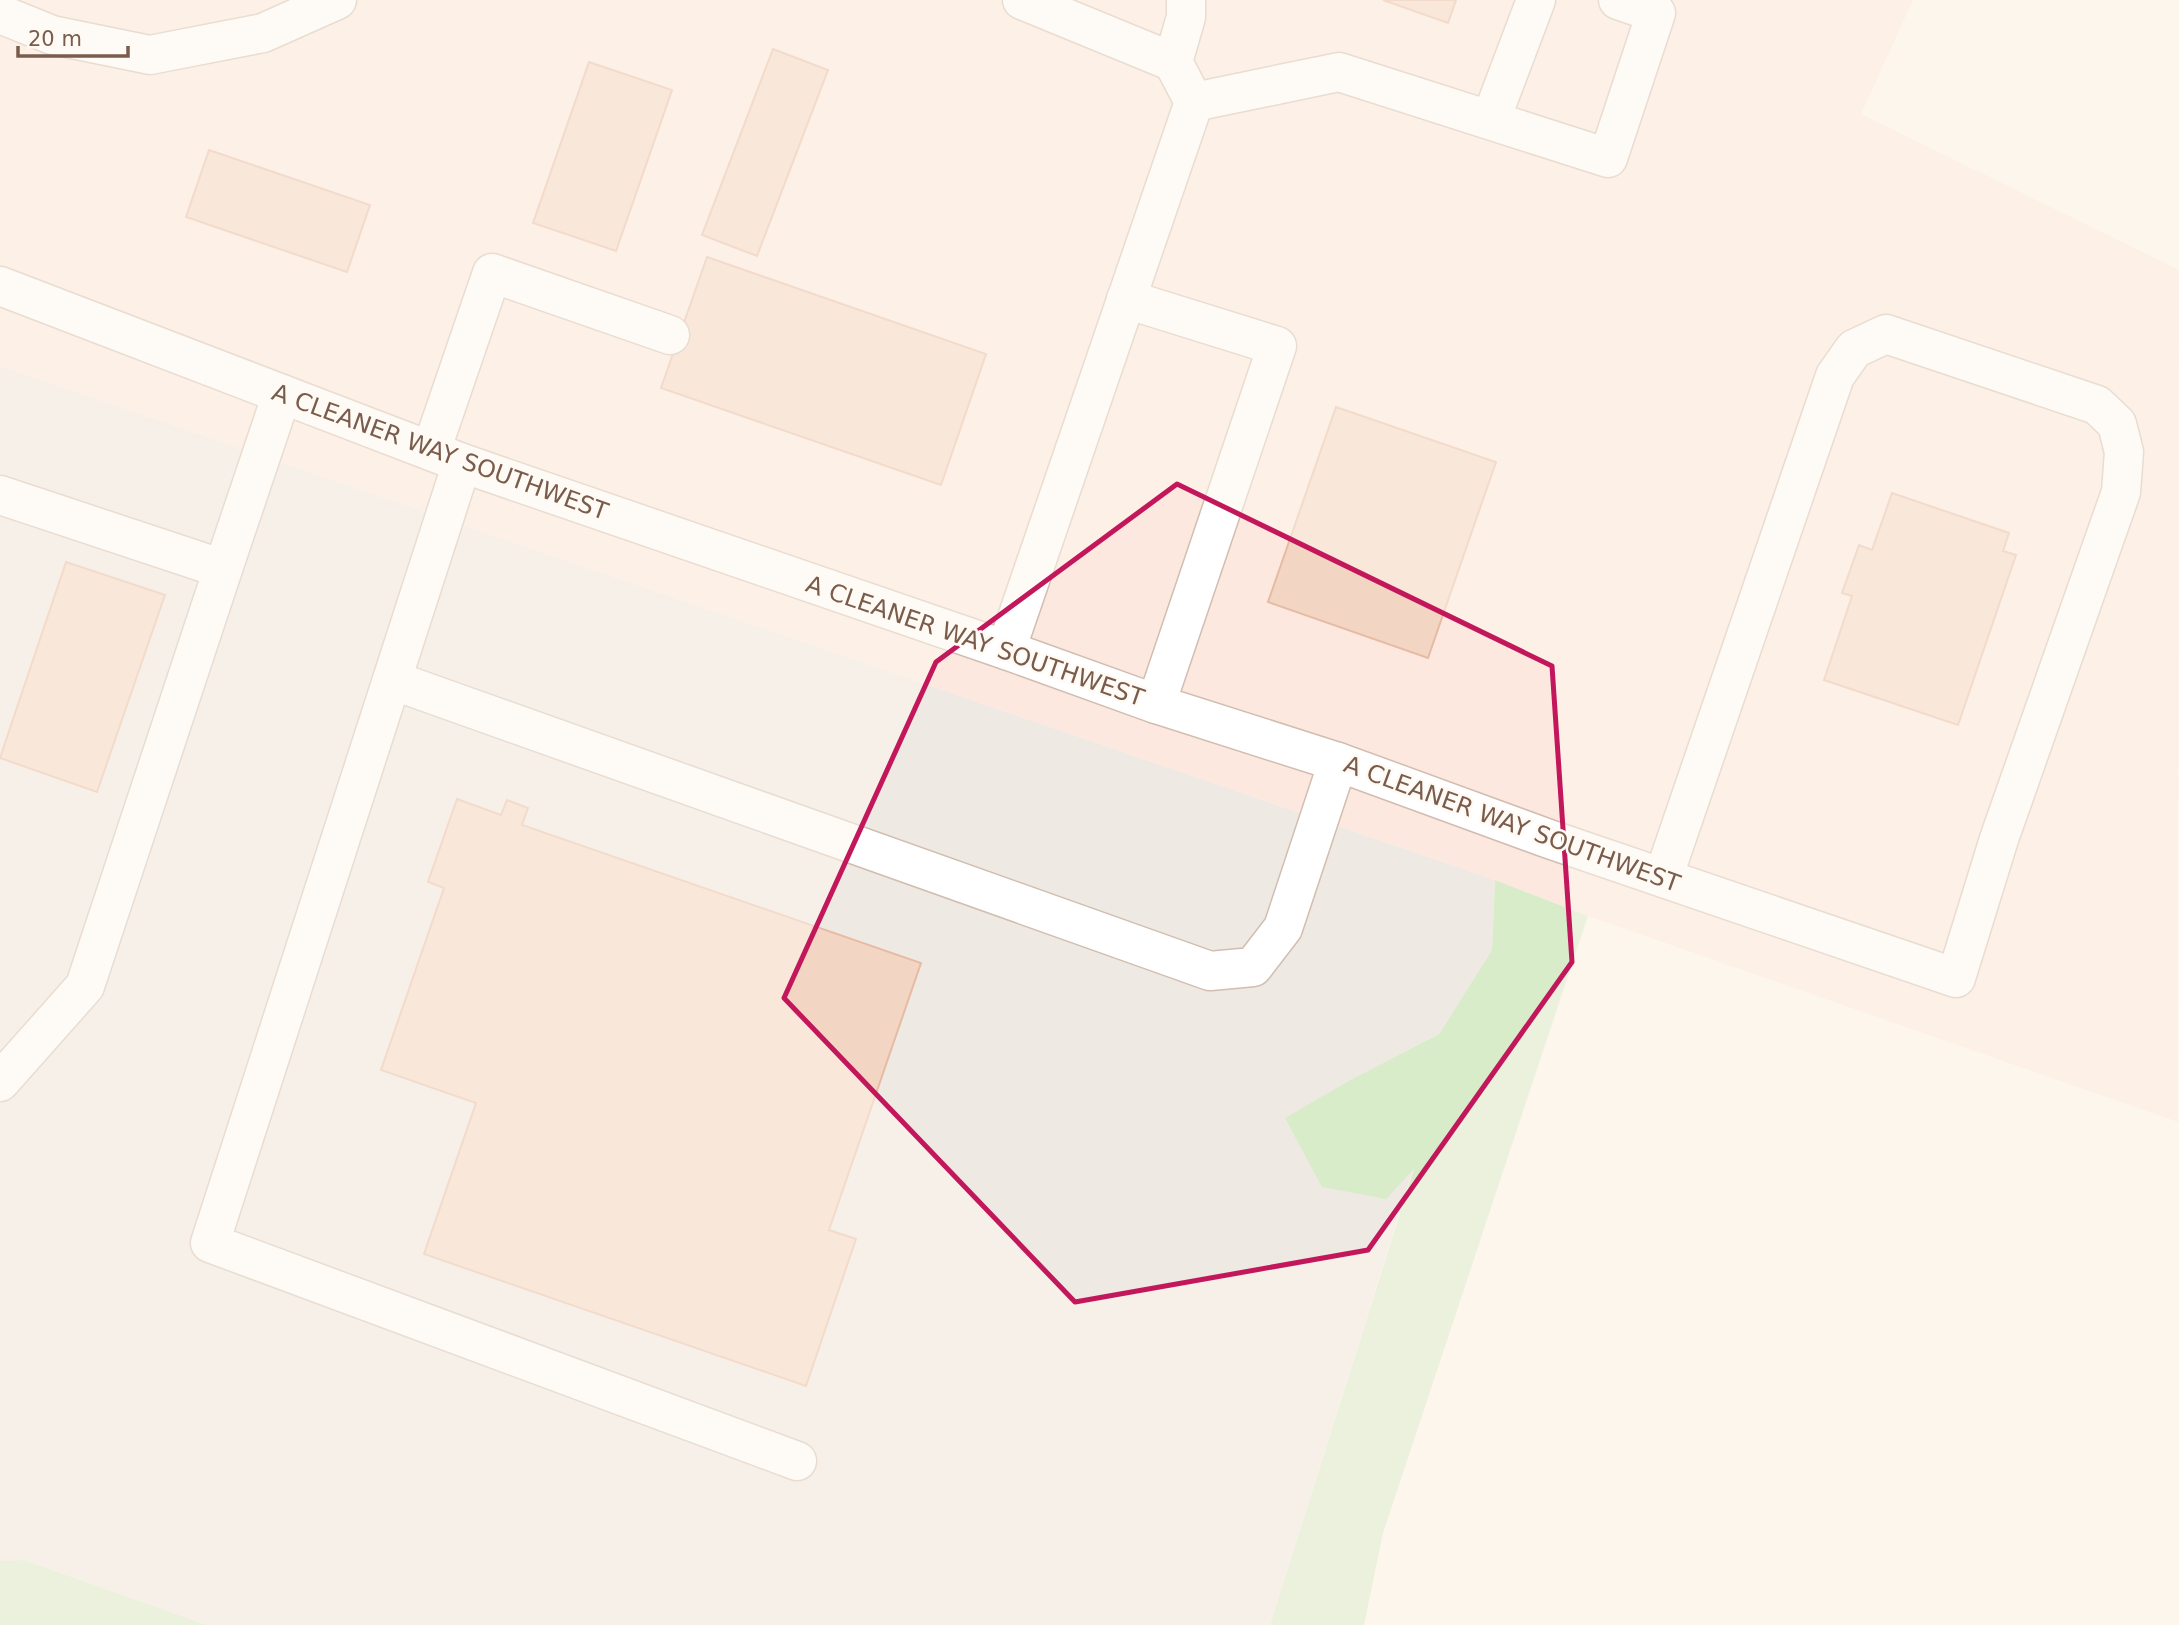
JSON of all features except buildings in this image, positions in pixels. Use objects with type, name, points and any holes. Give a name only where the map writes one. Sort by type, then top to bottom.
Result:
[{"type":"street","points":[[0,14],[52,35],[150,55],[263,33],[337,0]]},
{"type":"street","points":[[1006,650],[1194,102],[1173,62],[1022,0]]},
{"type":"street","points":[[1173,62],[1186,17],[1186,0]]},
{"type":"street","points":[[1491,119],[1536,0]]},
{"type":"street","points":[[1194,102],[1339,72],[1608,158],[1656,13],[1618,0]]},
{"type":"street","points":[[670,335],[492,273],[392,680],[209,1243],[797,1461]]},
{"type":"street","name":"A CLEANER WAY SOUTHWEST","points":[[0,286],[447,457],[1156,704],[1338,762],[1663,878],[1956,978],[1999,839],[2122,492],[2124,452],[2117,424],[2097,405],[1886,334],[1854,349],[1835,376],[1663,878]]},
{"type":"street","points":[[1126,299],[1278,346],[1156,704]]},
{"type":"street","points":[[0,1082],[85,986],[282,394]]},
{"type":"street","points":[[0,495],[223,569]]},
{"type":"street","points":[[392,680],[1210,971],[1253,967],[1283,928],[1338,762]]},
{"type":"highlighted area","points":[[1177,484],[1552,666],[1572,962],[1368,1250],[1075,1302],[784,998],[936,662]]},
{"type":"shaded area","points":[[0,0],[1913,0],[1861,114],[2179,270],[2178,1122],[1588,916],[1495,880],[0,366]]},
{"type":"shaded area","points":[[0,366],[1495,880],[1492,950],[1439,1034],[1352,1079],[1285,1119],[1414,1167],[1270,1625],[207,1625],[24,1560],[0,1561]]},
{"type":"green space","points":[[1495,880],[1588,916],[1383,1533],[1364,1625],[1270,1625],[1414,1169],[1386,1199],[1322,1187],[1285,1118],[1352,1079],[1439,1034],[1492,950]]},
{"type":"green space","points":[[24,1560],[207,1625],[0,1625],[0,1561]]}]
